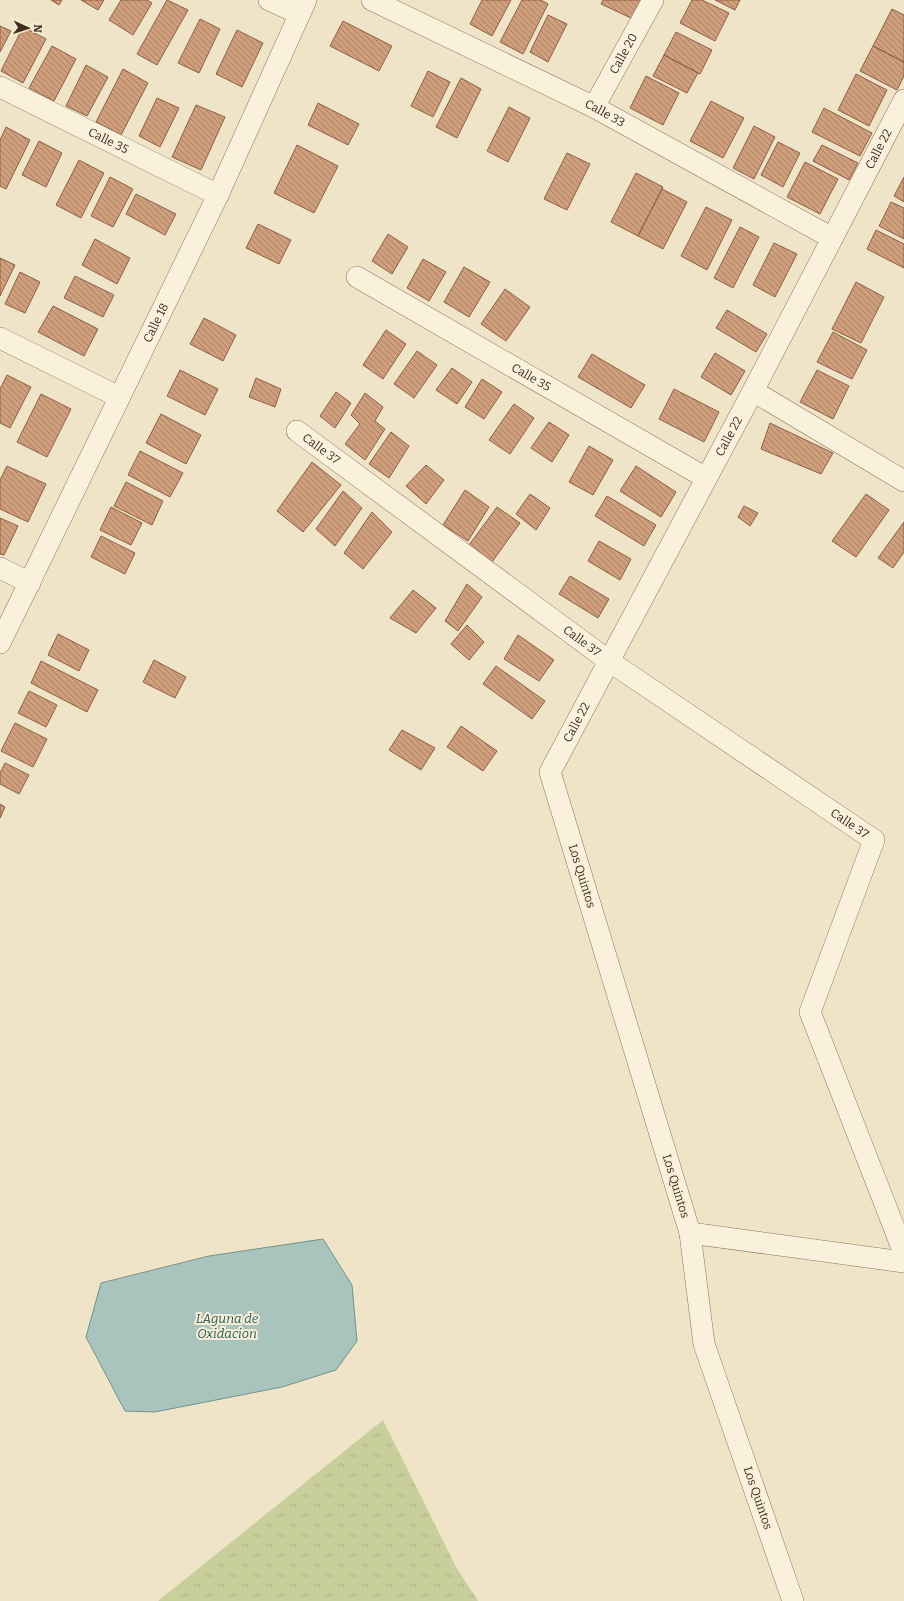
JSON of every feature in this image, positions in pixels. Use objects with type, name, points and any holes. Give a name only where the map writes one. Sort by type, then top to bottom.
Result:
[{"type":"street","points":[[269,0],[303,7]]},
{"type":"street","name":"Calle 33","points":[[372,0],[594,107],[832,238]]},
{"type":"street","name":"Calle 20","points":[[594,107],[653,0]]},
{"type":"street","name":"Calle 18","points":[[0,644],[218,195],[303,7]]},
{"type":"street","name":"Calle 35","points":[[0,87],[218,195]]},
{"type":"street","name":"Calle 22","points":[[550,772],[753,391],[904,100]]},
{"type":"street","name":"Calle 35","points":[[357,278],[706,478]]},
{"type":"street","points":[[0,338],[119,397]]},
{"type":"street","points":[[753,391],[904,480]]},
{"type":"street","name":"Calle 37","points":[[297,431],[609,661],[874,840],[810,1012],[904,1253]]},
{"type":"street","points":[[0,568],[30,583]]},
{"type":"street","name":"Los Quintos","points":[[550,772],[690,1233],[704,1344],[793,1601]]},
{"type":"street","points":[[690,1233],[904,1262]]},
{"type":"green space","points":[[383,1420],[456,1567],[478,1601],[158,1601]]},
{"type":"water","name":"LAguna de Oxidacion","points":[[323,1239],[352,1285],[357,1341],[336,1370],[282,1387],[155,1412],[125,1411],[86,1337],[101,1283],[209,1256]]},
{"type":"building","points":[[51,0],[62,0],[59,5]]},
{"type":"building","points":[[81,0],[104,0],[98,10]]},
{"type":"building","points":[[121,0],[147,0],[152,3],[133,35],[109,20]]},
{"type":"building","points":[[167,0],[188,10],[157,65],[137,54]]},
{"type":"building","points":[[482,0],[511,0],[492,36],[470,24]]},
{"type":"building","points":[[522,0],[541,0],[548,4],[523,54],[500,42]]},
{"type":"building","points":[[603,0],[642,0],[633,19],[601,4]]},
{"type":"building","points":[[692,0],[702,0],[729,13],[715,41],[680,23]]},
{"type":"building","points":[[715,0],[740,0],[735,10]]},
{"type":"building","points":[[892,9],[904,15],[904,62],[873,46]]},
{"type":"building","points":[[548,15],[567,24],[548,62],[530,52]]},
{"type":"building","points":[[200,19],[220,29],[199,73],[178,63]]},
{"type":"building","points":[[343,21],[392,46],[379,71],[330,46]]},
{"type":"building","points":[[0,26],[11,31],[0,52]]},
{"type":"building","points":[[23,27],[46,39],[23,83],[1,71]]},
{"type":"building","points":[[237,30],[263,43],[242,87],[216,74]]},
{"type":"building","points":[[676,32],[712,50],[700,74],[664,55]]},
{"type":"building","points":[[52,46],[76,59],[54,101],[29,88]]},
{"type":"building","points":[[873,46],[904,62],[904,76],[897,90],[860,71]]},
{"type":"building","points":[[664,55],[698,73],[687,93],[653,76]]},
{"type":"building","points":[[86,65],[108,77],[87,116],[66,106]]},
{"type":"building","points":[[123,69],[148,83],[121,135],[96,122]]},
{"type":"building","points":[[428,71],[450,82],[433,117],[411,106]]},
{"type":"building","points":[[856,74],[887,90],[869,126],[838,110]]},
{"type":"building","points":[[646,76],[679,93],[663,125],[630,108]]},
{"type":"building","points":[[461,78],[481,89],[457,138],[436,127]]},
{"type":"building","points":[[157,98],[179,108],[160,147],[139,136]]},
{"type":"building","points":[[711,101],[744,118],[723,158],[690,141]]},
{"type":"building","points":[[318,103],[359,124],[348,145],[308,125]]},
{"type":"building","points":[[196,105],[225,117],[201,170],[172,157]]},
{"type":"building","points":[[509,107],[530,118],[508,162],[487,151]]},
{"type":"building","points":[[824,108],[872,133],[860,156],[812,132]]},
{"type":"building","points":[[754,126],[775,137],[754,179],[733,168]]},
{"type":"building","points":[[6,127],[30,140],[6,189],[0,186],[0,140]]},
{"type":"building","points":[[39,141],[62,153],[46,187],[22,175]]},
{"type":"building","points":[[778,142],[800,153],[783,187],[761,175]]},
{"type":"building","points":[[297,145],[338,166],[314,213],[274,193]]},
{"type":"building","points":[[822,145],[858,163],[849,180],[813,161]]},
{"type":"building","points":[[567,153],[590,164],[567,210],[544,199]]},
{"type":"building","points":[[79,160],[104,173],[81,218],[56,205]]},
{"type":"building","points":[[805,162],[838,179],[820,214],[787,197]]},
{"type":"building","points":[[636,173],[663,187],[638,236],[611,222]]},
{"type":"building","points":[[110,177],[133,189],[113,227],[91,216]]},
{"type":"building","points":[[904,177],[904,202],[894,196]]},
{"type":"building","points":[[662,189],[687,202],[663,249],[638,236]]},
{"type":"building","points":[[136,194],[176,214],[165,235],[126,214]]},
{"type":"building","points":[[891,202],[904,208],[904,239],[879,226]]},
{"type":"building","points":[[706,207],[732,220],[707,270],[681,256]]},
{"type":"building","points":[[258,224],[291,240],[279,264],[246,248]]},
{"type":"building","points":[[740,227],[759,237],[733,288],[714,278]]},
{"type":"building","points":[[876,230],[904,244],[904,268],[867,249]]},
{"type":"building","points":[[388,234],[408,247],[392,274],[372,261]]},
{"type":"building","points":[[95,239],[130,258],[117,284],[82,265]]},
{"type":"building","points":[[774,243],[797,254],[775,297],[753,285]]},
{"type":"building","points":[[0,258],[15,265],[0,296]]},
{"type":"building","points":[[423,259],[446,272],[429,301],[407,288]]},
{"type":"building","points":[[464,267],[490,282],[469,317],[444,302]]},
{"type":"building","points":[[20,272],[40,282],[25,313],[5,304]]},
{"type":"building","points":[[75,276],[114,295],[103,317],[64,298]]},
{"type":"building","points":[[856,282],[884,297],[861,343],[832,329]]},
{"type":"building","points":[[505,289],[530,307],[506,341],[481,324]]},
{"type":"building","points":[[53,306],[98,329],[84,356],[38,332]]},
{"type":"building","points":[[727,310],[767,334],[756,352],[716,328]]},
{"type":"building","points":[[204,318],[236,335],[223,361],[190,344]]},
{"type":"building","points":[[386,330],[406,344],[383,379],[363,365]]},
{"type":"building","points":[[833,332],[867,350],[852,379],[817,362]]},
{"type":"building","points":[[417,351],[437,365],[414,398],[394,384]]},
{"type":"building","points":[[715,353],[745,371],[731,395],[701,377]]},
{"type":"building","points":[[592,354],[645,385],[631,408],[578,377]]},
{"type":"building","points":[[452,368],[472,382],[457,404],[436,390]]},
{"type":"building","points":[[180,370],[218,389],[205,415],[167,396]]},
{"type":"building","points":[[817,370],[849,386],[833,419],[800,402]]},
{"type":"building","points":[[7,375],[31,387],[10,428],[0,423],[0,389]]},
{"type":"building","points":[[256,378],[281,389],[275,407],[249,397]]},
{"type":"building","points":[[482,379],[502,392],[484,419],[465,407]]},
{"type":"building","points":[[674,389],[719,412],[704,442],[659,419]]},
{"type":"building","points":[[336,392],[351,403],[335,428],[320,416]]},
{"type":"building","points":[[365,393],[383,407],[375,421],[385,429],[365,460],[345,444],[360,424],[351,415]]},
{"type":"building","points":[[41,394],[71,409],[47,457],[17,442]]},
{"type":"building","points":[[514,404],[534,418],[510,454],[489,440]]},
{"type":"building","points":[[161,414],[201,435],[186,464],[146,443]]},
{"type":"building","points":[[549,422],[569,435],[552,462],[531,448]]},
{"type":"building","points":[[770,423],[833,453],[821,474],[761,449]]},
{"type":"building","points":[[391,432],[409,446],[389,478],[369,464]]},
{"type":"building","points":[[589,446],[613,460],[593,495],[569,482]]},
{"type":"building","points":[[140,451],[183,473],[170,497],[128,475]]},
{"type":"building","points":[[312,462],[341,485],[303,532],[277,511]]},
{"type":"building","points":[[426,465],[444,480],[426,504],[406,486]]},
{"type":"building","points":[[7,466],[46,484],[28,522],[0,509],[0,480]]},
{"type":"building","points":[[636,466],[676,492],[661,517],[620,491]]},
{"type":"building","points":[[126,482],[163,501],[152,525],[114,506]]},
{"type":"building","points":[[465,490],[489,507],[468,541],[443,525]]},
{"type":"building","points":[[343,491],[362,508],[335,546],[316,529]]},
{"type":"building","points":[[530,494],[550,508],[536,530],[516,514]]},
{"type":"building","points":[[866,494],[889,510],[856,557],[832,541]]},
{"type":"building","points":[[607,496],[656,525],[644,546],[595,516]]},
{"type":"building","points":[[744,506],[758,513],[750,526],[738,517]]},
{"type":"building","points":[[111,507],[142,523],[131,545],[100,530]]},
{"type":"building","points":[[497,507],[520,523],[492,562],[469,545]]},
{"type":"building","points":[[372,512],[392,532],[363,569],[344,553]]},
{"type":"building","points":[[0,518],[18,526],[4,555],[0,554]]},
{"type":"building","points":[[904,522],[904,552],[893,568],[878,558]]},
{"type":"building","points":[[101,536],[135,553],[125,574],[91,557]]},
{"type":"building","points":[[599,541],[631,559],[620,580],[588,561]]},
{"type":"building","points":[[570,576],[609,599],[598,618],[559,594]]},
{"type":"building","points":[[467,584],[482,597],[458,631],[445,621]]},
{"type":"building","points":[[413,590],[436,608],[416,633],[390,618]]},
{"type":"building","points":[[467,625],[484,642],[469,660],[451,644]]},
{"type":"building","points":[[58,634],[89,650],[79,671],[48,655]]},
{"type":"building","points":[[518,635],[554,660],[539,681],[504,659]]},
{"type":"building","points":[[154,660],[186,677],[175,698],[143,682]]},
{"type":"building","points":[[41,661],[98,690],[87,712],[31,683]]},
{"type":"building","points":[[496,666],[545,701],[532,719],[483,684]]},
{"type":"building","points":[[29,691],[57,705],[46,727],[18,713]]},
{"type":"building","points":[[15,723],[47,739],[33,767],[1,751]]},
{"type":"building","points":[[461,726],[497,751],[483,771],[447,747]]},
{"type":"building","points":[[402,730],[435,748],[421,770],[389,750]]},
{"type":"building","points":[[5,763],[29,775],[19,794],[0,784],[0,773]]},
{"type":"building","points":[[0,804],[5,807],[0,818]]}]
